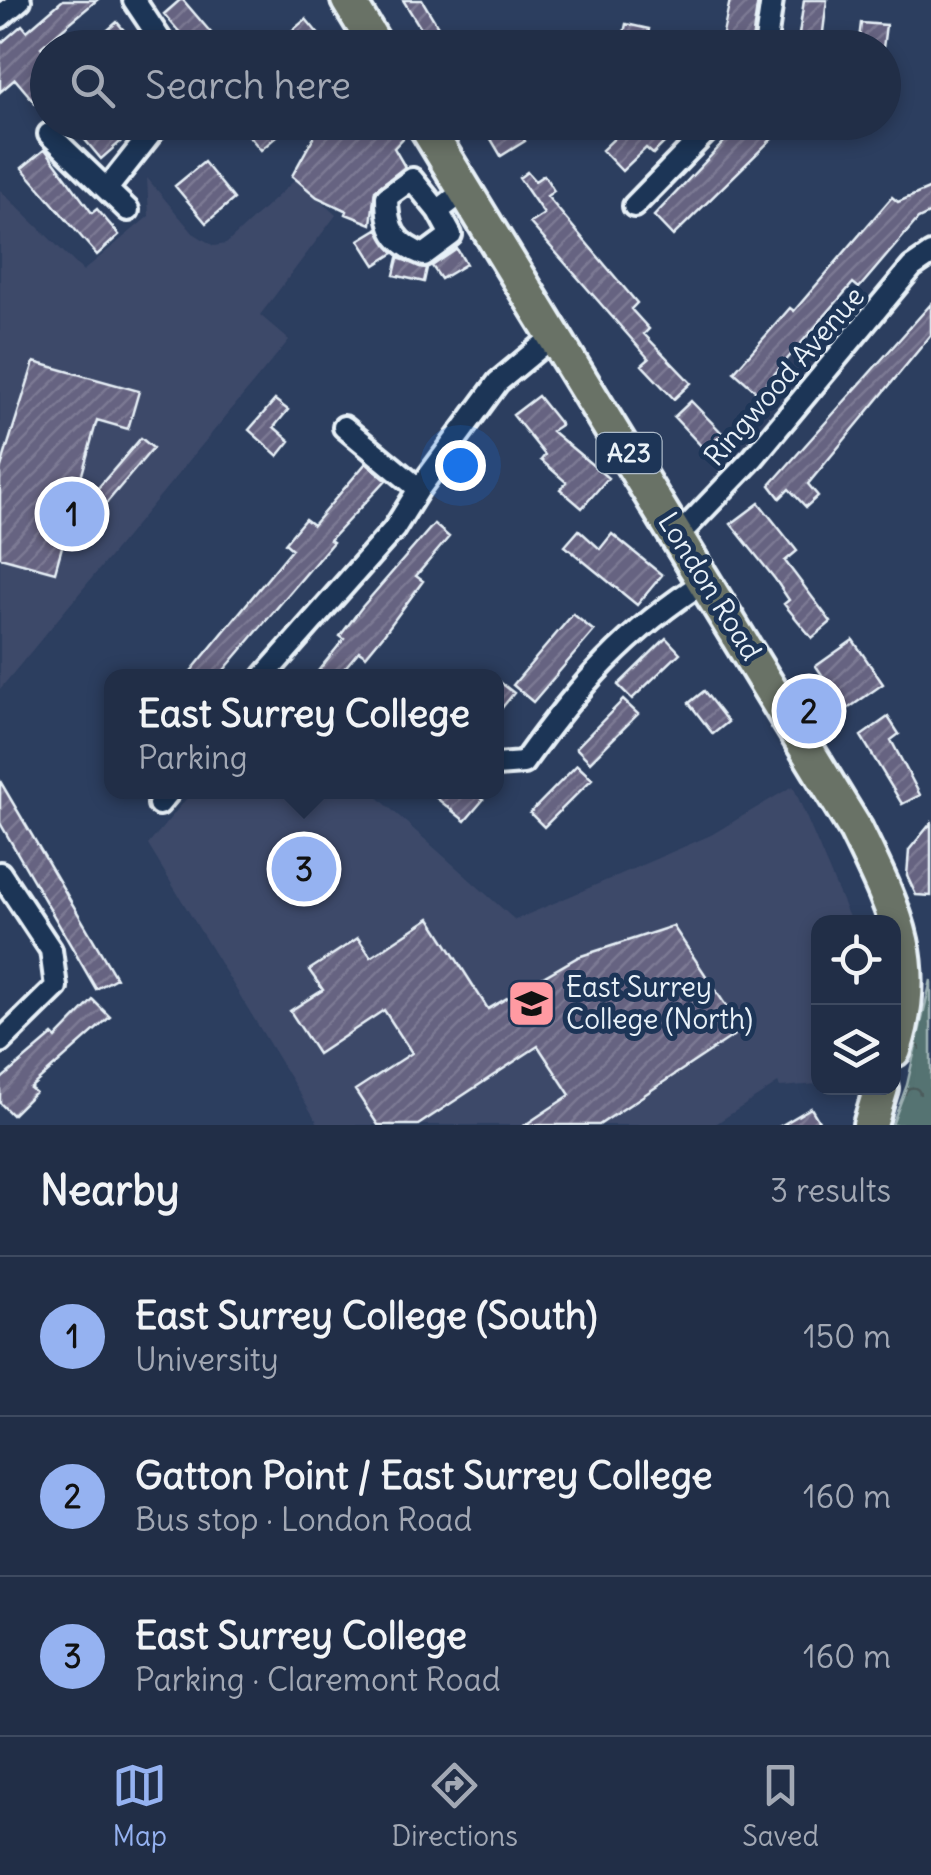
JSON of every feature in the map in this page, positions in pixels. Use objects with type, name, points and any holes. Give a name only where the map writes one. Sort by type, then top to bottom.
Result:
[{"type":"main road","points":[[348,0],[366,30]]},
{"type":"main road","name":"London Road","points":[[434,140],[707,580],[856,830],[896,919],[918,954]]},
{"type":"main road","name":"A23","points":[[901,1023],[918,954]]},
{"type":"main road","points":[[870,1125],[879,1095]]},
{"type":"street","points":[[0,17],[20,0]]},
{"type":"street","points":[[134,0],[154,30]]},
{"type":"street","points":[[768,30],[772,0]]},
{"type":"street","points":[[55,140],[128,210]]},
{"type":"street","points":[[106,188],[145,140]]},
{"type":"street","points":[[634,206],[698,140]]},
{"type":"street","points":[[438,210],[465,190]]},
{"type":"street","name":"Ringwood Avenue","points":[[679,535],[754,458],[912,267],[931,254]]},
{"type":"street","points":[[270,669],[394,530],[418,488],[498,382],[556,334]]},
{"type":"street","points":[[344,427],[418,488]]},
{"type":"street","points":[[504,764],[523,763],[607,655],[642,623],[707,580]]},
{"type":"street","points":[[0,873],[50,950],[56,987],[0,1042]]},
{"type":"shaded area","points":[[147,178],[193,233],[214,246],[226,244],[296,179],[336,215],[260,315],[289,340],[0,689],[0,190],[83,271],[149,216]]},
{"type":"shaded area","name":"East Surrey College (North)","points":[[793,786],[848,915],[811,915],[811,1085],[780,1087],[778,1083],[714,1125],[319,1125],[148,845],[186,799],[380,799],[515,920],[711,835]]},
{"type":"green space","points":[[931,980],[931,1125],[892,1125],[907,1085]]},
{"type":"building","points":[[63,0],[97,0],[61,30],[30,30],[30,97],[15,79],[0,92],[0,44],[22,25],[27,31]]},
{"type":"building","points":[[183,0],[209,30],[178,30],[164,14]]},
{"type":"building","points":[[403,0],[422,0],[440,30],[422,30]]},
{"type":"building","points":[[730,0],[758,0],[754,30],[724,30]]},
{"type":"building","points":[[804,0],[827,0],[823,30],[800,30]]},
{"type":"building","points":[[306,19],[315,30],[293,30]]},
{"type":"building","points":[[117,22],[124,30],[108,30]]},
{"type":"building","points":[[861,23],[886,25],[885,30],[860,30]]},
{"type":"building","points":[[626,24],[649,29],[649,30],[625,30]]},
{"type":"building","points":[[85,140],[123,140],[101,159]]},
{"type":"building","points":[[252,140],[272,140],[261,150]]},
{"type":"building","points":[[312,140],[401,140],[394,148],[405,167],[375,190],[371,224],[317,197],[292,176]]},
{"type":"building","points":[[492,140],[524,140],[525,141],[501,156]]},
{"type":"building","points":[[613,140],[667,140],[653,154],[646,148],[622,171],[602,150]]},
{"type":"building","points":[[726,140],[771,140],[673,236],[654,216]]},
{"type":"building","points":[[45,149],[92,213],[97,209],[119,235],[97,255],[22,168]]},
{"type":"building","points":[[204,162],[234,199],[206,223],[175,186]]},
{"type":"building","points":[[527,172],[535,181],[544,175],[554,191],[547,196],[637,303],[631,309],[649,329],[644,334],[691,383],[674,399],[642,365],[649,359],[530,223],[544,214],[519,178]]},
{"type":"building","points":[[931,188],[931,213],[918,219],[859,288],[853,283],[758,393],[734,372],[790,308],[794,311],[892,197],[898,202]]},
{"type":"building","points":[[377,229],[394,253],[375,265],[359,240]]},
{"type":"building","points":[[457,249],[466,264],[441,279],[432,266]]},
{"type":"building","points":[[398,258],[427,268],[424,282],[394,275]]},
{"type":"building","points":[[931,304],[931,335],[808,484],[818,496],[806,507],[789,489],[780,498],[770,485]]},
{"type":"building","points":[[34,362],[139,391],[128,429],[97,420],[55,572],[0,557],[0,470]]},
{"type":"building","points":[[538,396],[561,425],[552,431],[608,478],[582,508],[560,489],[566,482],[541,460],[545,455],[513,415]]},
{"type":"building","points":[[275,400],[288,410],[274,427],[290,441],[278,456],[249,430]]},
{"type":"building","points":[[691,401],[723,434],[705,450],[674,417]]},
{"type":"building","points":[[141,438],[153,448],[98,513],[86,502]]},
{"type":"building","points":[[366,463],[386,480],[330,540],[333,542],[225,669],[193,669],[292,549],[285,543],[305,519],[313,525]]},
{"type":"building","points":[[759,503],[797,551],[785,561],[831,622],[812,638],[784,604],[789,600],[775,579],[731,524]]},
{"type":"building","points":[[434,524],[449,537],[416,576],[423,581],[366,656],[359,651],[344,669],[320,669],[344,639],[340,636]]},
{"type":"building","points":[[579,530],[600,549],[612,534],[662,575],[637,605],[565,546]]},
{"type":"building","points":[[573,614],[594,631],[533,702],[513,685]]},
{"type":"building","points":[[666,638],[680,653],[632,699],[618,685]]},
{"type":"building","points":[[853,640],[883,684],[846,710],[816,666]]},
{"type":"building","points":[[504,685],[514,693],[504,705]]},
{"type":"building","points":[[704,691],[728,722],[713,734],[689,703]]},
{"type":"building","points":[[623,700],[638,714],[590,762],[576,748]]},
{"type":"building","points":[[888,717],[899,734],[891,740],[920,795],[902,804],[861,736]]},
{"type":"building","points":[[577,765],[592,779],[544,827],[530,813]]},
{"type":"building","points":[[0,781],[116,978],[96,989],[0,823]]},
{"type":"building","points":[[438,799],[483,800],[465,821]]},
{"type":"building","points":[[931,823],[931,896],[916,895],[907,876],[909,850]]},
{"type":"building","points":[[430,918],[488,1009],[578,957],[673,926],[742,1030],[599,1125],[525,1125],[570,1095],[538,1046],[418,1125],[378,1125],[355,1090],[412,1053],[384,1010],[318,1054],[290,1011],[323,990],[309,970],[358,938],[371,957]]},
{"type":"building","points":[[93,1000],[110,1017],[30,1088],[35,1092],[12,1115],[0,1103],[0,1080],[53,1035],[56,1038]]},
{"type":"building","points":[[811,1108],[821,1125],[782,1125]]},
{"type":"place","name":"East Surrey College (South)","points":[[72,514]]},
{"type":"place","name":"Gatton Point / East Surrey College","points":[[809,711]]},
{"type":"place","name":"East Surrey College","points":[[304,869]]},
{"type":"place","name":"East Surrey College (North)","points":[[531,1003]]}]
